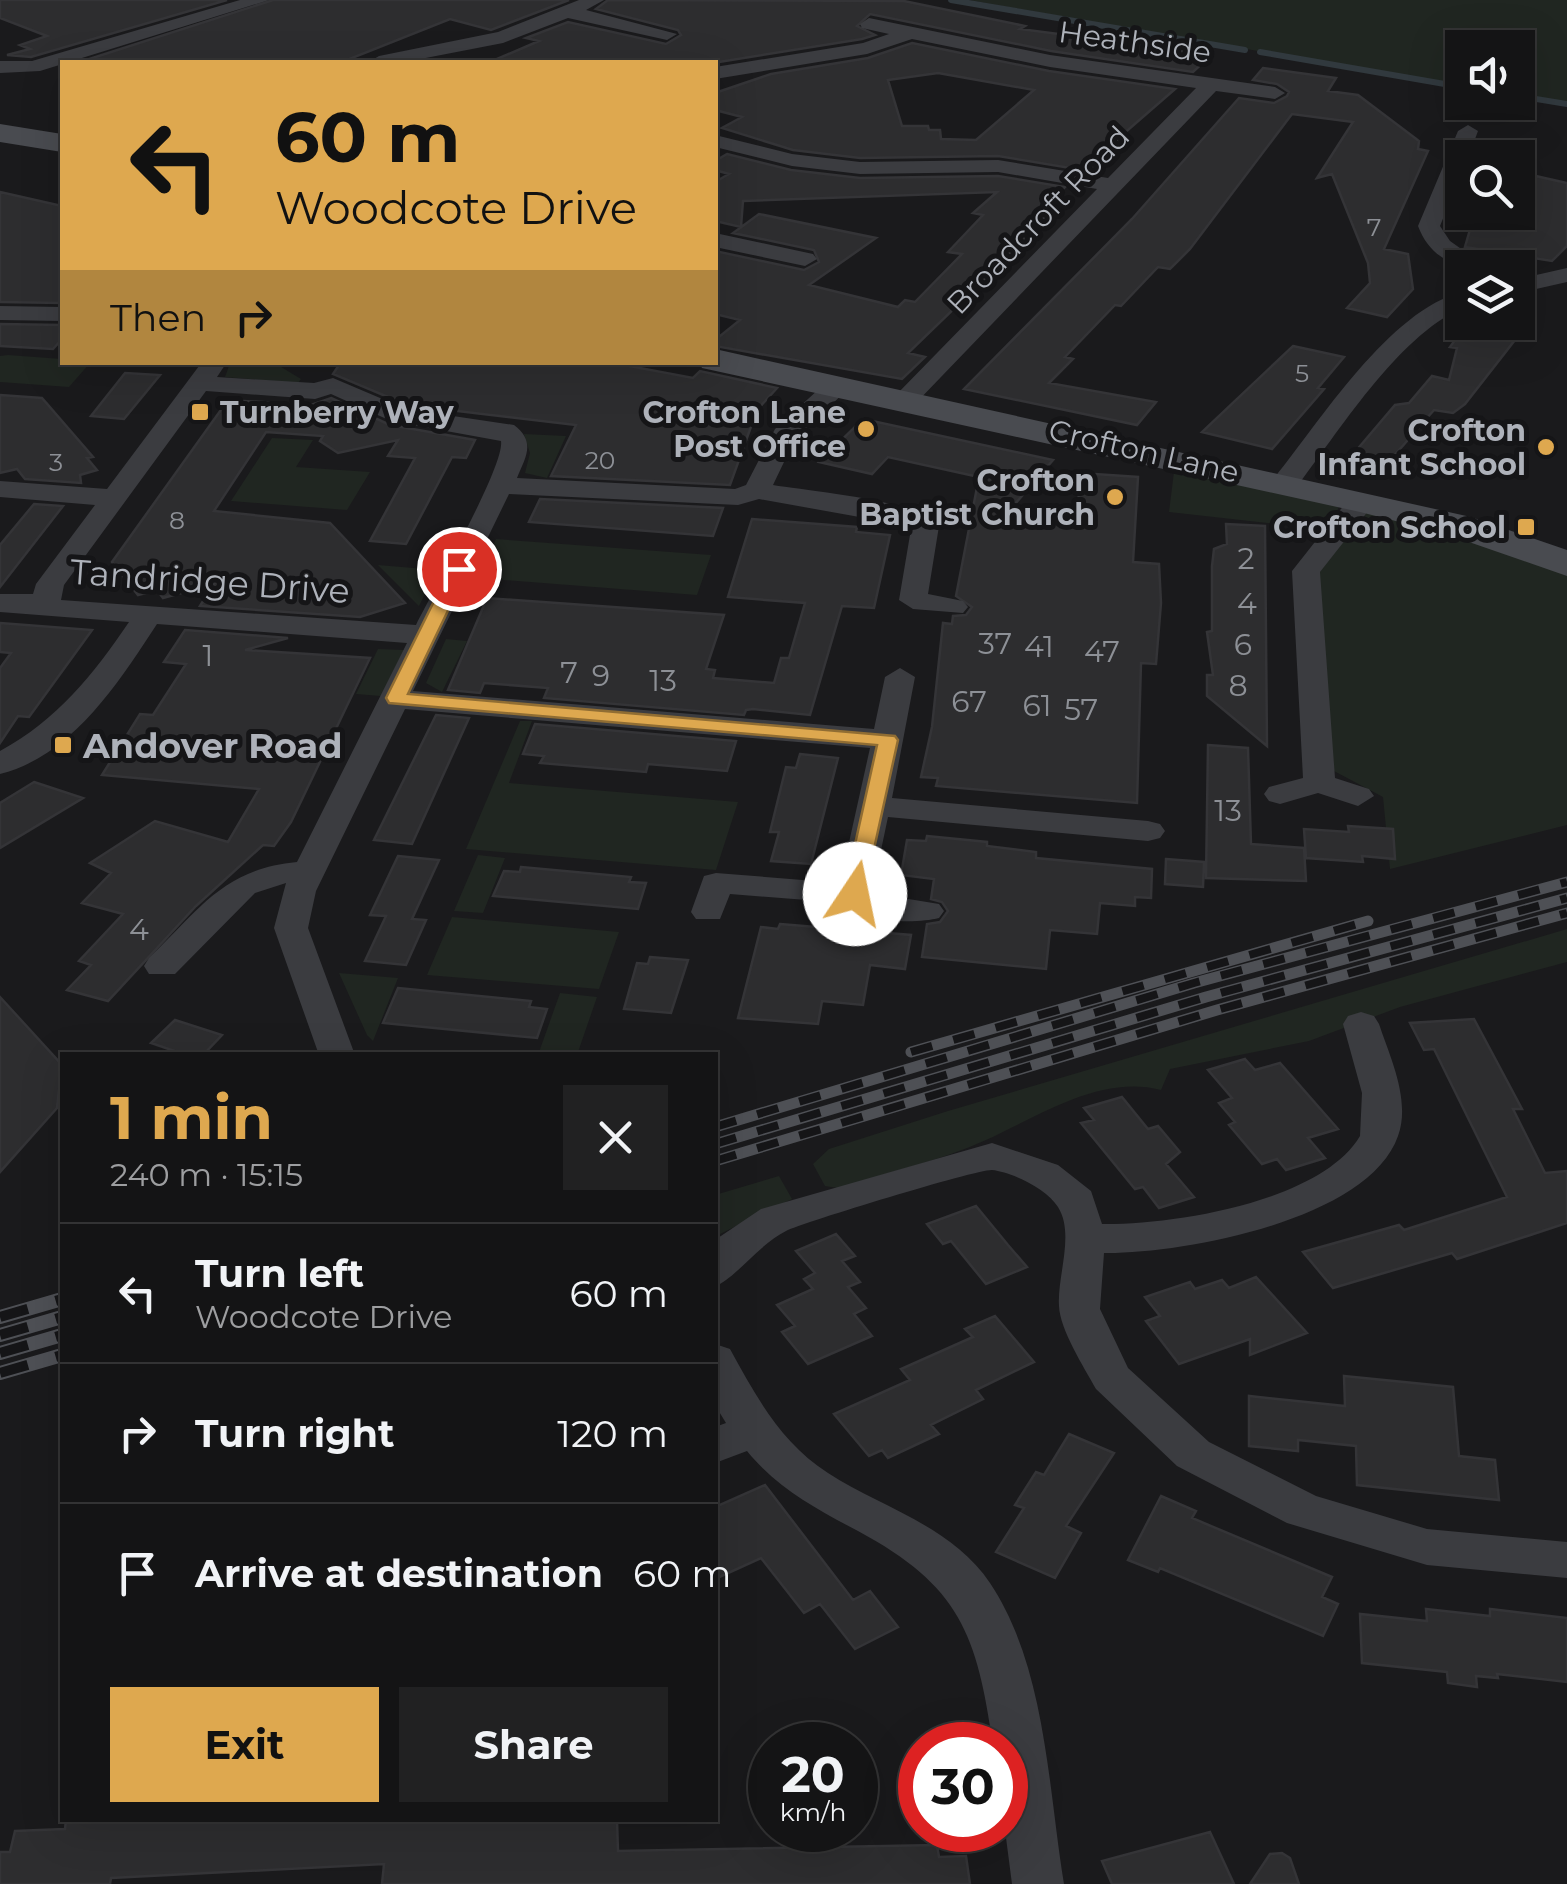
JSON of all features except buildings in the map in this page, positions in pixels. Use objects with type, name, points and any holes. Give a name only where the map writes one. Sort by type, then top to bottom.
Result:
[{"type":"street","points":[[0,66],[33,67],[260,0]]},
{"type":"street","points":[[389,60],[499,38],[594,0]]},
{"type":"street","points":[[568,12],[668,34]]},
{"type":"street","name":"Heathside","points":[[869,24],[1050,60],[1275,93]]},
{"type":"street","points":[[718,73],[867,48],[908,33]]},
{"type":"street","name":"Broadcroft Road","points":[[906,399],[1212,83]]},
{"type":"street","points":[[1448,250],[1428,226],[1468,132]]},
{"type":"street","points":[[0,133],[60,143]]},
{"type":"street","points":[[718,142],[792,160],[860,168],[998,166],[1114,185]]},
{"type":"street","points":[[718,241],[805,259]]},
{"type":"street","points":[[1535,282],[1567,275]]},
{"type":"street","points":[[1285,483],[1382,365],[1445,303]]},
{"type":"street","points":[[0,313],[60,314]]},
{"type":"street","name":"Crofton Lane","points":[[718,361],[1362,501],[1457,525],[1567,564]]},
{"type":"street","points":[[294,365],[400,416],[504,431],[514,438],[516,448],[299,891],[291,928],[336,1052]]},
{"type":"street","points":[[208,373],[314,391],[332,386]]},
{"type":"street","name":"Tandridge Drive","points":[[208,373],[50,584],[46,603],[53,608],[148,616],[426,634]]},
{"type":"street","points":[[758,490],[784,435],[839,384]]},
{"type":"street","points":[[500,485],[715,499],[758,490],[912,518],[925,526],[913,600],[953,607]]},
{"type":"street","points":[[0,489],[114,498]]},
{"type":"street","points":[[1319,783],[1306,571],[1362,501]]},
{"type":"street","points":[[0,603],[46,603]]},
{"type":"street","points":[[0,764],[41,744],[92,698],[148,616]]},
{"type":"street","points":[[855,894],[900,676]]},
{"type":"street","points":[[396,698],[888,740]]},
{"type":"street","points":[[1280,794],[1319,783],[1358,796]]},
{"type":"street","points":[[872,806],[1148,831]]},
{"type":"street","points":[[162,966],[242,886],[267,875],[309,871]]},
{"type":"street","points":[[708,912],[716,882],[855,894],[864,905],[927,911]]},
{"type":"street","points":[[1085,1238],[1148,1238],[1240,1218],[1316,1191],[1357,1170],[1378,1140],[1384,1096],[1361,1024]]},
{"type":"street","points":[[718,1262],[747,1235],[775,1219],[992,1156],[1044,1174],[1077,1202],[1085,1238],[1078,1309],[1111,1378],[1193,1454],[1303,1510],[1427,1547],[1567,1560]]},
{"type":"street","points":[[718,1372],[735,1437],[943,1559],[975,1599],[1000,1655],[1038,1884]]},
{"type":"shaded area","points":[[969,0],[1567,0],[1567,106],[1535,101],[1535,30],[1445,30],[1445,84]]},
{"type":"shaded area","points":[[0,356],[60,359],[60,365],[88,365],[69,387],[0,382]]},
{"type":"shaded area","points":[[229,365],[278,365],[301,379],[298,383],[225,377]]},
{"type":"shaded area","points":[[524,434],[566,436],[547,478],[525,473],[530,453]]},
{"type":"shaded area","points":[[272,438],[313,440],[296,467],[370,472],[347,510],[231,501]]},
{"type":"shaded area","points":[[1175,464],[1341,501],[1336,514],[1322,529],[1169,512]]},
{"type":"shaded area","points":[[1368,507],[1567,570],[1567,825],[1390,869],[1383,797],[1334,771],[1318,574]]},
{"type":"shaded area","points":[[496,539],[711,555],[697,595],[478,578]]},
{"type":"shaded area","points":[[378,565],[437,570],[419,606]]},
{"type":"shaded area","points":[[446,639],[467,641],[442,692],[426,683]]},
{"type":"shaded area","points":[[378,649],[404,650],[381,696],[356,694]]},
{"type":"shaded area","points":[[520,721],[532,721],[509,783],[738,802],[716,870],[466,849]]},
{"type":"shaded area","points":[[478,855],[505,858],[483,913],[454,911]]},
{"type":"shaded area","points":[[452,917],[619,932],[599,989],[427,975]]},
{"type":"shaded area","points":[[1567,929],[1567,962],[1400,1007],[1309,1041],[1170,1069],[1161,1090],[1138,1087],[1093,1092],[968,1147],[838,1188],[825,1186],[813,1164],[829,1149],[948,1111]]},
{"type":"shaded area","points":[[339,973],[398,978],[373,1041],[367,1035]]},
{"type":"shaded area","points":[[560,993],[597,997],[578,1052],[539,1052]]},
{"type":"shaded area","points":[[779,1176],[792,1199],[718,1237],[718,1194]]},
{"type":"waterway","points":[[951,0],[1245,50]]},
{"type":"waterway","points":[[1260,52],[1445,84]]},
{"type":"waterway","points":[[1535,99],[1567,104]]},
{"type":"railway","points":[[718,1126],[1194,983],[1567,882]]},
{"type":"railway","points":[[718,1143],[1206,997],[1567,898]]},
{"type":"railway","points":[[718,1160],[1217,1010],[1567,913]]},
{"type":"railway","points":[[911,1052],[1368,921]]},
{"type":"railway","points":[[0,1317],[60,1300]]},
{"type":"railway","points":[[0,1335],[60,1318]]},
{"type":"railway","points":[[0,1353],[60,1336]]},
{"type":"railway","points":[[0,1373],[60,1356]]},
{"type":"place","name":"Turnberry Way","points":[[200,412]]},
{"type":"place","name":"Crofton Lane Post Office","points":[[866,429]]},
{"type":"place","name":"Crofton Infant School","points":[[1546,447]]},
{"type":"place","name":"Crofton Baptist Church","points":[[1115,497]]},
{"type":"place","name":"Crofton School","points":[[1526,527]]},
{"type":"place","name":"Andover Road","points":[[63,745]]},
{"type":"route","points":[[459,569],[396,698],[888,740],[855,894]]}]
